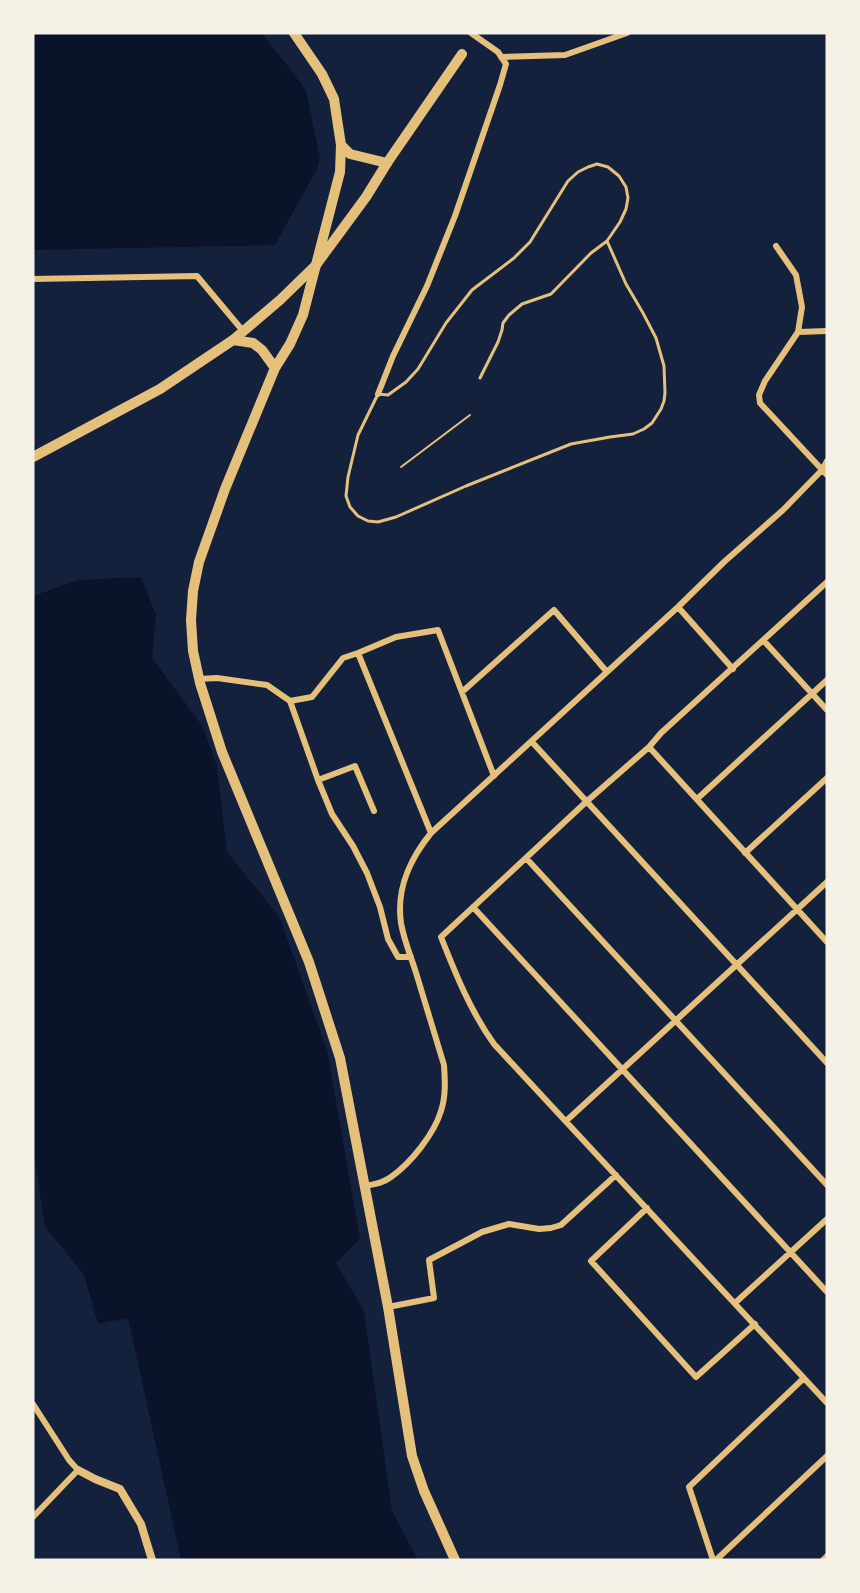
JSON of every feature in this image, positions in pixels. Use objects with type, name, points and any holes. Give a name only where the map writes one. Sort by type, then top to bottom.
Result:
[{"type":"main road","points":[[294,33],[322,74],[334,99],[341,145],[340,172],[303,315],[290,344],[275,368],[225,489],[199,562],[193,591],[191,620],[193,651],[199,679],[222,752],[313,973],[340,1058],[388,1307],[412,1456],[424,1491],[455,1560]]},
{"type":"main road","points":[[33,457],[151,394],[232,340],[280,300],[316,265],[366,197],[462,54]]},
{"type":"main road","points":[[341,145],[350,154],[387,163]]},
{"type":"main road","points":[[232,340],[253,342],[275,368]]},
{"type":"street","points":[[378,394],[393,356],[427,286],[455,216],[506,64],[498,52],[471,33]]},
{"type":"street","points":[[501,57],[565,55],[627,33]]},
{"type":"street","points":[[776,246],[796,275],[802,307],[798,332],[765,381],[759,395],[760,403],[824,473]]},
{"type":"street","points":[[33,279],[197,276],[243,331]]},
{"type":"street","points":[[798,332],[827,331]]},
{"type":"street","points":[[365,1186],[380,1184],[391,1178],[431,1134],[442,1110],[445,1088],[444,1065],[401,922],[405,878],[410,863],[419,848],[431,833],[724,562],[824,473],[827,461]]},
{"type":"street","points":[[827,582],[441,938],[456,975],[483,1028],[494,1044],[827,1403]]},
{"type":"street","points":[[678,606],[733,669]]},
{"type":"street","points":[[462,692],[554,610],[607,672]]},
{"type":"street","points":[[290,701],[312,697],[343,658],[396,637],[438,630],[494,776]]},
{"type":"street","points":[[764,640],[827,710]]},
{"type":"street","points":[[358,653],[431,833]]},
{"type":"street","points":[[199,679],[217,678],[267,685],[290,701],[332,814],[367,873],[380,907],[388,939],[398,957],[411,957]]},
{"type":"street","points":[[697,800],[827,681]]},
{"type":"street","points":[[532,742],[827,1063]]},
{"type":"street","points":[[649,747],[827,942]]},
{"type":"street","points":[[318,780],[355,766],[374,812]]},
{"type":"street","points":[[746,853],[827,778]]},
{"type":"street","points":[[526,858],[827,1185]]},
{"type":"street","points":[[566,1121],[827,882]]},
{"type":"street","points":[[473,907],[827,1292]]},
{"type":"street","points":[[388,1307],[434,1298],[429,1260],[482,1232],[509,1224],[538,1229],[561,1225],[616,1175]]},
{"type":"street","points":[[647,1208],[591,1261],[696,1377],[755,1324]]},
{"type":"street","points":[[735,1303],[827,1219]]},
{"type":"street","points":[[804,1378],[689,1487],[715,1560],[827,1456]]},
{"type":"street","points":[[33,1404],[35,1412],[78,1470],[120,1489],[141,1524],[152,1560]]},
{"type":"street","points":[[33,1517],[78,1470]]},
{"type":"street","points":[[823,1560],[827,1556]]},
{"type":"lane","points":[[480,378],[498,342],[503,323],[509,315],[522,304],[551,294],[591,253],[607,241],[620,222],[628,198],[626,187],[619,176],[608,167],[597,165],[578,172],[568,181],[530,242],[514,258],[472,290],[446,323],[418,369],[406,382],[388,395],[378,394],[358,435],[348,477],[346,496],[350,507],[358,516],[368,521],[378,522],[396,517],[571,444],[633,434],[652,423],[664,401],[664,366],[656,338],[626,284],[607,241]]},
{"type":"path","points":[[401,467],[470,415]]},
{"type":"water","points":[[33,33],[262,33],[306,90],[320,158],[317,169],[275,245],[33,250]]},
{"type":"water","points":[[141,577],[156,615],[152,658],[203,727],[217,767],[227,852],[279,916],[327,1050],[360,1239],[336,1263],[364,1311],[392,1511],[418,1560],[181,1560],[128,1318],[98,1324],[84,1275],[45,1227],[33,1158],[33,596],[78,580]]}]
